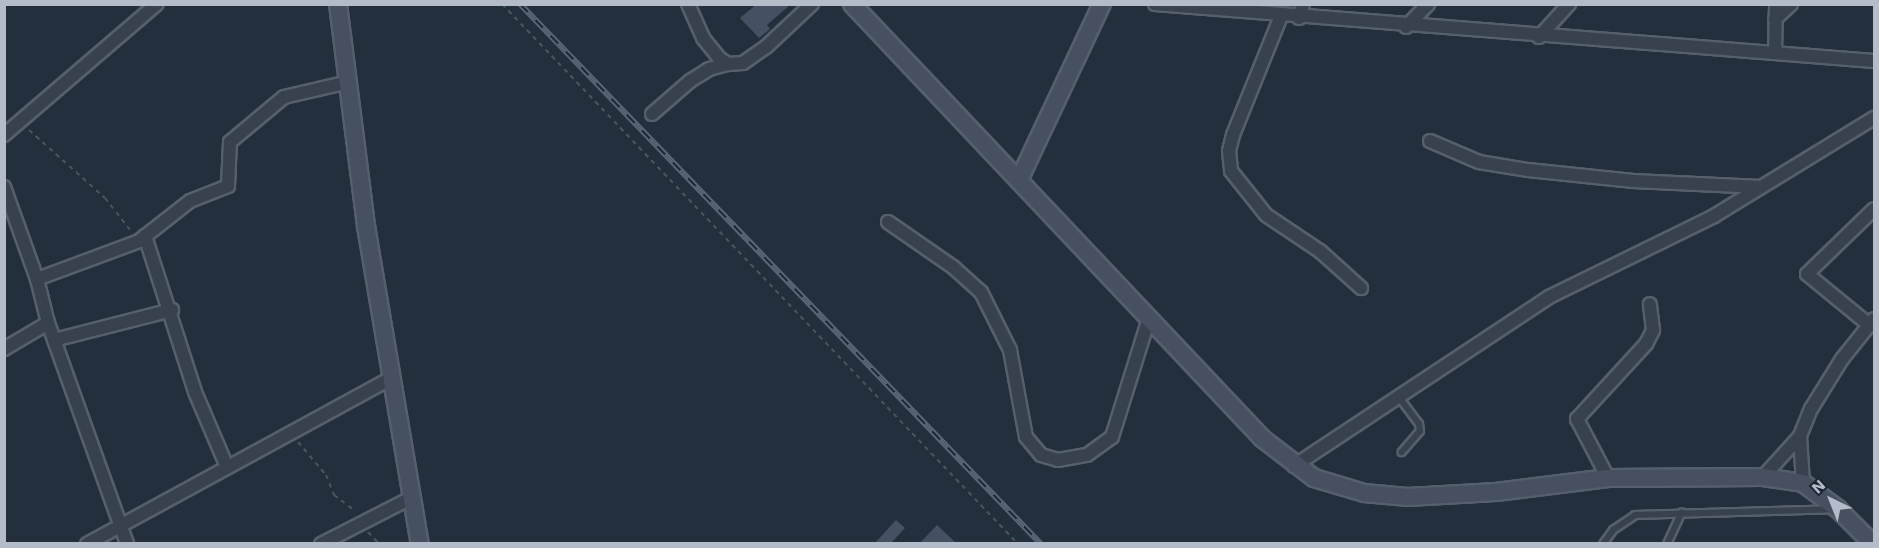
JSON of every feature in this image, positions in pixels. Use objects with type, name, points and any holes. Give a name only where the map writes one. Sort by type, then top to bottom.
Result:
[{"type":"street","points":[[4,135],[65,79],[157,4]]},
{"type":"street","points":[[338,4],[366,226],[420,543]]},
{"type":"street","points":[[688,4],[703,38],[729,64]]},
{"type":"street","points":[[652,114],[690,81],[709,69],[743,63],[766,47],[812,4]]},
{"type":"street","points":[[852,4],[1263,439],[1294,466],[1335,485],[1364,493],[1408,497],[1496,492],[1608,478],[1763,477],[1803,483],[1838,509],[1873,543]]},
{"type":"street","points":[[1019,180],[1102,4]]},
{"type":"street","points":[[1155,4],[1406,27],[1874,61]]},
{"type":"street","points":[[1299,18],[1303,4]]},
{"type":"street","points":[[1406,27],[1428,4]]},
{"type":"street","points":[[1539,37],[1569,4]]},
{"type":"street","points":[[1775,53],[1776,4]]},
{"type":"street","points":[[1775,19],[1791,4]]},
{"type":"street","points":[[1281,16],[1233,135],[1229,151],[1232,171],[1266,215],[1321,252],[1361,288]]},
{"type":"street","points":[[37,279],[142,238],[190,201],[228,186],[230,142],[284,97],[349,82]]},
{"type":"street","points":[[1294,466],[1549,297],[1714,216],[1875,118]]},
{"type":"street","points":[[1430,141],[1479,162],[1528,170],[1633,181],[1762,187]]},
{"type":"street","points":[[4,187],[37,279],[48,323],[127,543]]},
{"type":"street","points":[[1763,477],[1800,436],[1836,369],[1872,321],[1807,274],[1875,209]]},
{"type":"street","points":[[888,222],[954,267],[981,292],[1010,350],[1026,436],[1041,455],[1058,460],[1087,455],[1112,437],[1149,318]]},
{"type":"street","points":[[142,238],[172,310],[195,392],[227,467]]},
{"type":"street","points":[[1608,478],[1577,419],[1646,344],[1653,330],[1650,304]]},
{"type":"street","points":[[54,340],[172,310]]},
{"type":"street","points":[[4,349],[48,323]]},
{"type":"street","points":[[87,543],[121,528],[227,467],[392,378]]},
{"type":"street","points":[[1800,436],[1803,483]]},
{"type":"street","points":[[321,543],[411,498]]},
{"type":"lane","points":[[1397,396],[1419,424],[1420,431],[1402,452]]},
{"type":"lane","points":[[1603,543],[1613,530],[1635,515],[1838,509]]},
{"type":"lane","points":[[1667,543],[1682,512]]},
{"type":"path","points":[[502,4],[1018,543]]},
{"type":"path","points":[[20,122],[105,198],[142,238]]},
{"type":"path","points":[[289,434],[326,475],[334,495],[367,520]]},
{"type":"building","points":[[757,4],[791,4],[767,25],[770,29],[759,38],[740,18]]},
{"type":"building","points":[[896,520],[905,528],[891,543],[875,543]]},
{"type":"building","points":[[937,525],[956,543],[920,543]]},
{"type":"railway","points":[[520,4],[1041,544]]}]
